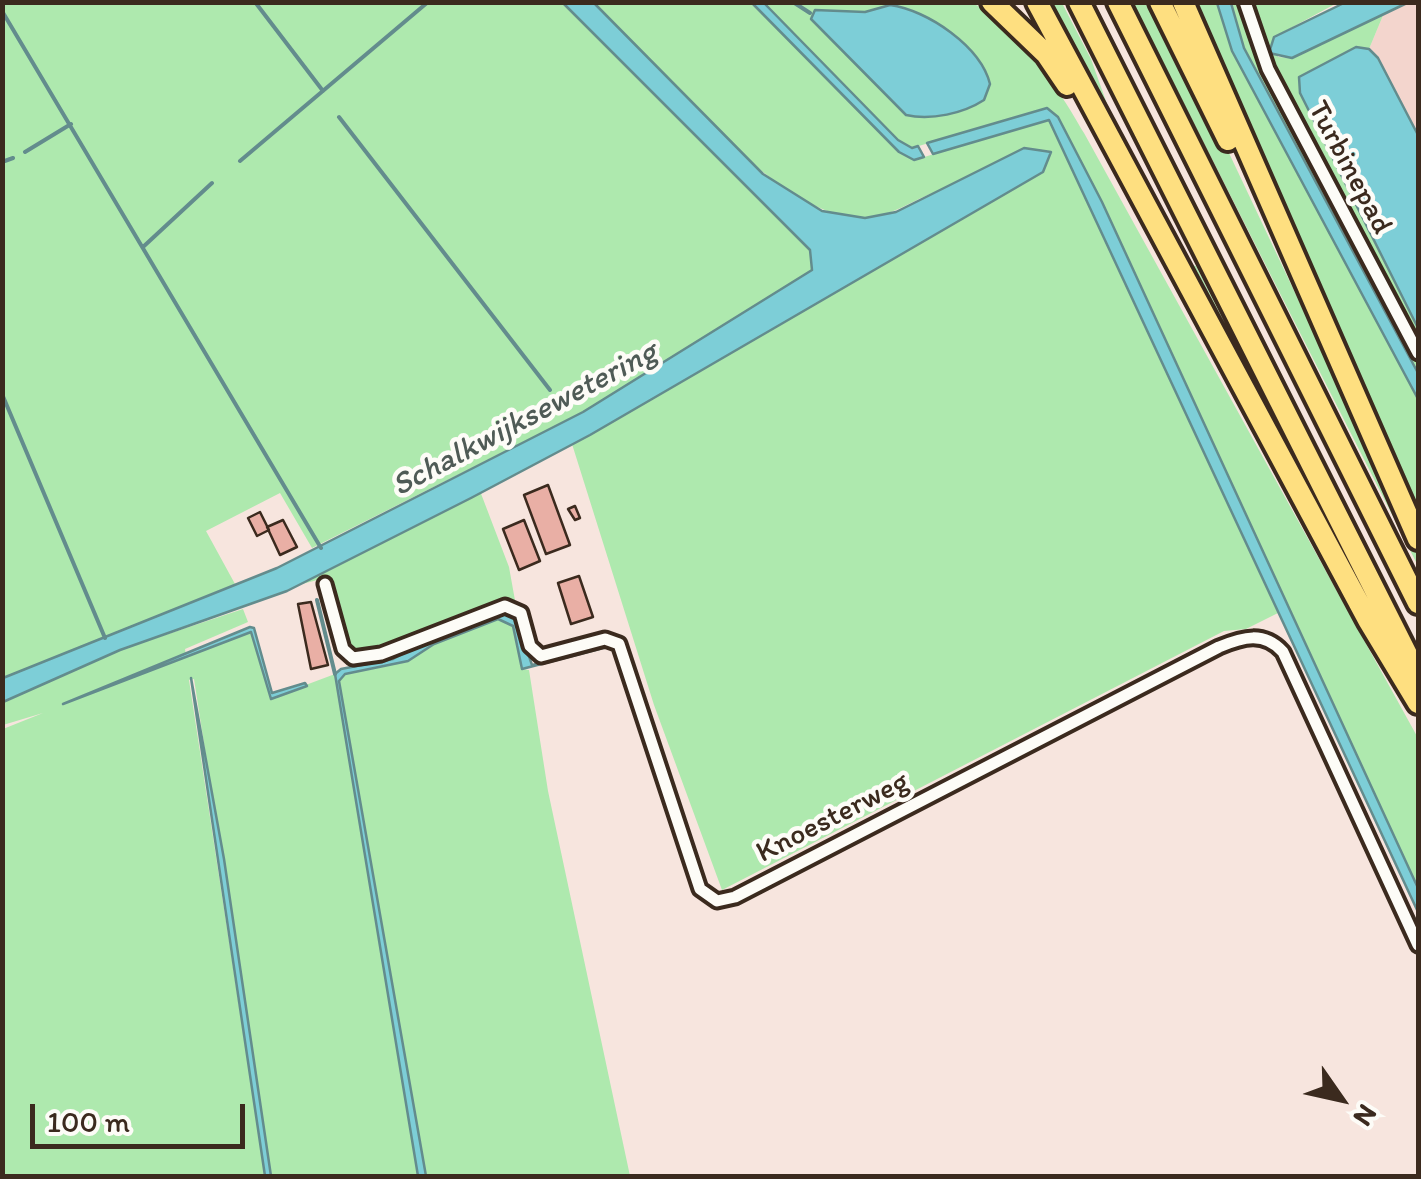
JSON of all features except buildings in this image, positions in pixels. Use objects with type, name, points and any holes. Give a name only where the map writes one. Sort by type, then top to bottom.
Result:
[{"type":"highway","points":[[992,2],[1046,54],[1129,178]]},
{"type":"highway","points":[[1037,2],[1368,620],[1418,703]]},
{"type":"highway","points":[[1078,2],[1418,676]]},
{"type":"highway","points":[[1118,2],[1418,603]]},
{"type":"highway","points":[[1160,2],[1234,150],[1290,249]]},
{"type":"highway","points":[[1183,2],[1418,539]]},
{"type":"street","name":"Turbinepad","points":[[1245,2],[1268,69],[1418,353]]},
{"type":"street","name":"Knoesterweg","points":[[325,584],[343,649],[353,658],[381,654],[506,606],[521,613],[530,646],[541,656],[602,640],[620,644],[700,888],[717,901],[734,897],[1219,646],[1242,638],[1265,638],[1283,652],[1418,945]]},
{"type":"shaded area","points":[[1407,3],[1418,3],[1418,135],[1369,49],[1384,13]]},
{"type":"green space","points":[[2,3],[563,3],[810,251],[812,270],[583,412],[312,548],[280,493],[206,531],[235,584],[3,678]]},
{"type":"green space","points":[[594,3],[752,3],[899,152],[914,160],[1049,120],[1278,613],[1246,629],[1224,631],[722,890],[654,705],[572,444],[1043,172],[944,189],[876,217],[832,213],[795,195],[758,168],[683,98]]},
{"type":"green space","points":[[764,3],[974,4],[1006,27],[1036,61],[1084,133],[1418,738],[1418,888],[1102,202],[1058,117],[1047,108],[912,148],[898,140]],"holes":[[[890,5],[928,18],[953,38],[984,100],[947,115],[906,115],[811,19],[815,10],[865,12]]]},
{"type":"green space","points":[[1042,3],[1062,3],[1091,59],[1112,118],[1188,264],[1196,266],[1371,612]]},
{"type":"green space","points":[[1133,3],[1155,3],[1194,79],[1418,553],[1418,566]]},
{"type":"green space","points":[[1195,3],[1217,3],[1232,51],[1418,399],[1418,508]]},
{"type":"green space","points":[[1231,3],[1337,3],[1274,37],[1278,57],[1291,58],[1384,13],[1369,49],[1356,47],[1299,77],[1300,93],[1418,328],[1418,373],[1244,48]]},
{"type":"green space","points":[[480,491],[509,567],[516,606],[475,609],[395,643],[355,654],[347,645],[329,577],[298,585]]},
{"type":"green space","points":[[243,609],[248,622],[185,649],[186,655],[64,704],[251,632],[271,698],[335,674],[418,1176],[271,1176],[194,679],[189,680],[265,1176],[3,1176],[3,729],[43,713],[3,725],[3,702],[120,650]]},
{"type":"green space","points":[[498,619],[513,626],[522,669],[529,670],[548,791],[630,1176],[426,1176],[339,681],[345,674],[408,661],[434,644]]},
{"type":"water","points":[[1346,2],[1407,3],[1292,58],[1269,53],[1274,37]]},
{"type":"water","points":[[563,3],[594,3],[763,174],[822,211],[865,218],[896,212],[1024,148],[1051,152],[1043,172],[590,435],[471,498],[287,591],[120,650],[3,702],[3,678],[277,568],[583,412],[812,270],[810,250]]},
{"type":"water","points":[[752,3],[764,3],[898,140],[912,148],[918,146],[924,157],[914,160],[899,152]]},
{"type":"water","points":[[1217,3],[1231,3],[1244,48],[1418,373],[1418,399],[1232,51]]},
{"type":"water","points":[[890,5],[936,22],[964,44],[985,70],[990,84],[984,100],[947,115],[906,115],[811,19],[815,10],[865,12]]},
{"type":"water","points":[[1356,47],[1369,49],[1378,58],[1418,135],[1418,328],[1300,93],[1299,77]]},
{"type":"water","points":[[1047,108],[1058,117],[1102,202],[1418,888],[1418,912],[1049,120],[933,154],[927,143]]},
{"type":"water","points":[[509,612],[515,615],[532,665],[611,646],[522,669],[513,626],[498,619],[434,644],[408,661],[345,674],[339,681],[426,1176],[418,1176],[335,674],[341,669],[393,659],[427,640]]},
{"type":"water","points":[[254,628],[272,693],[305,683],[307,686],[271,699],[251,632],[63,704]]},
{"type":"water","points":[[191,678],[224,859],[271,1176],[265,1176]]},
{"type":"waterway","points":[[255,2],[323,91]]},
{"type":"waterway","points":[[240,161],[428,2]]},
{"type":"waterway","points":[[793,2],[810,13]]},
{"type":"waterway","points":[[2,11],[321,548]]},
{"type":"waterway","name":"Schalkwijksewetering","points":[[339,117],[550,390]]},
{"type":"waterway","points":[[25,152],[71,124]]},
{"type":"waterway","points":[[2,162],[13,158]]},
{"type":"waterway","points":[[143,247],[212,183]]},
{"type":"waterway","points":[[2,394],[105,638]]},
{"type":"waterway","points":[[317,600],[335,674]]}]
